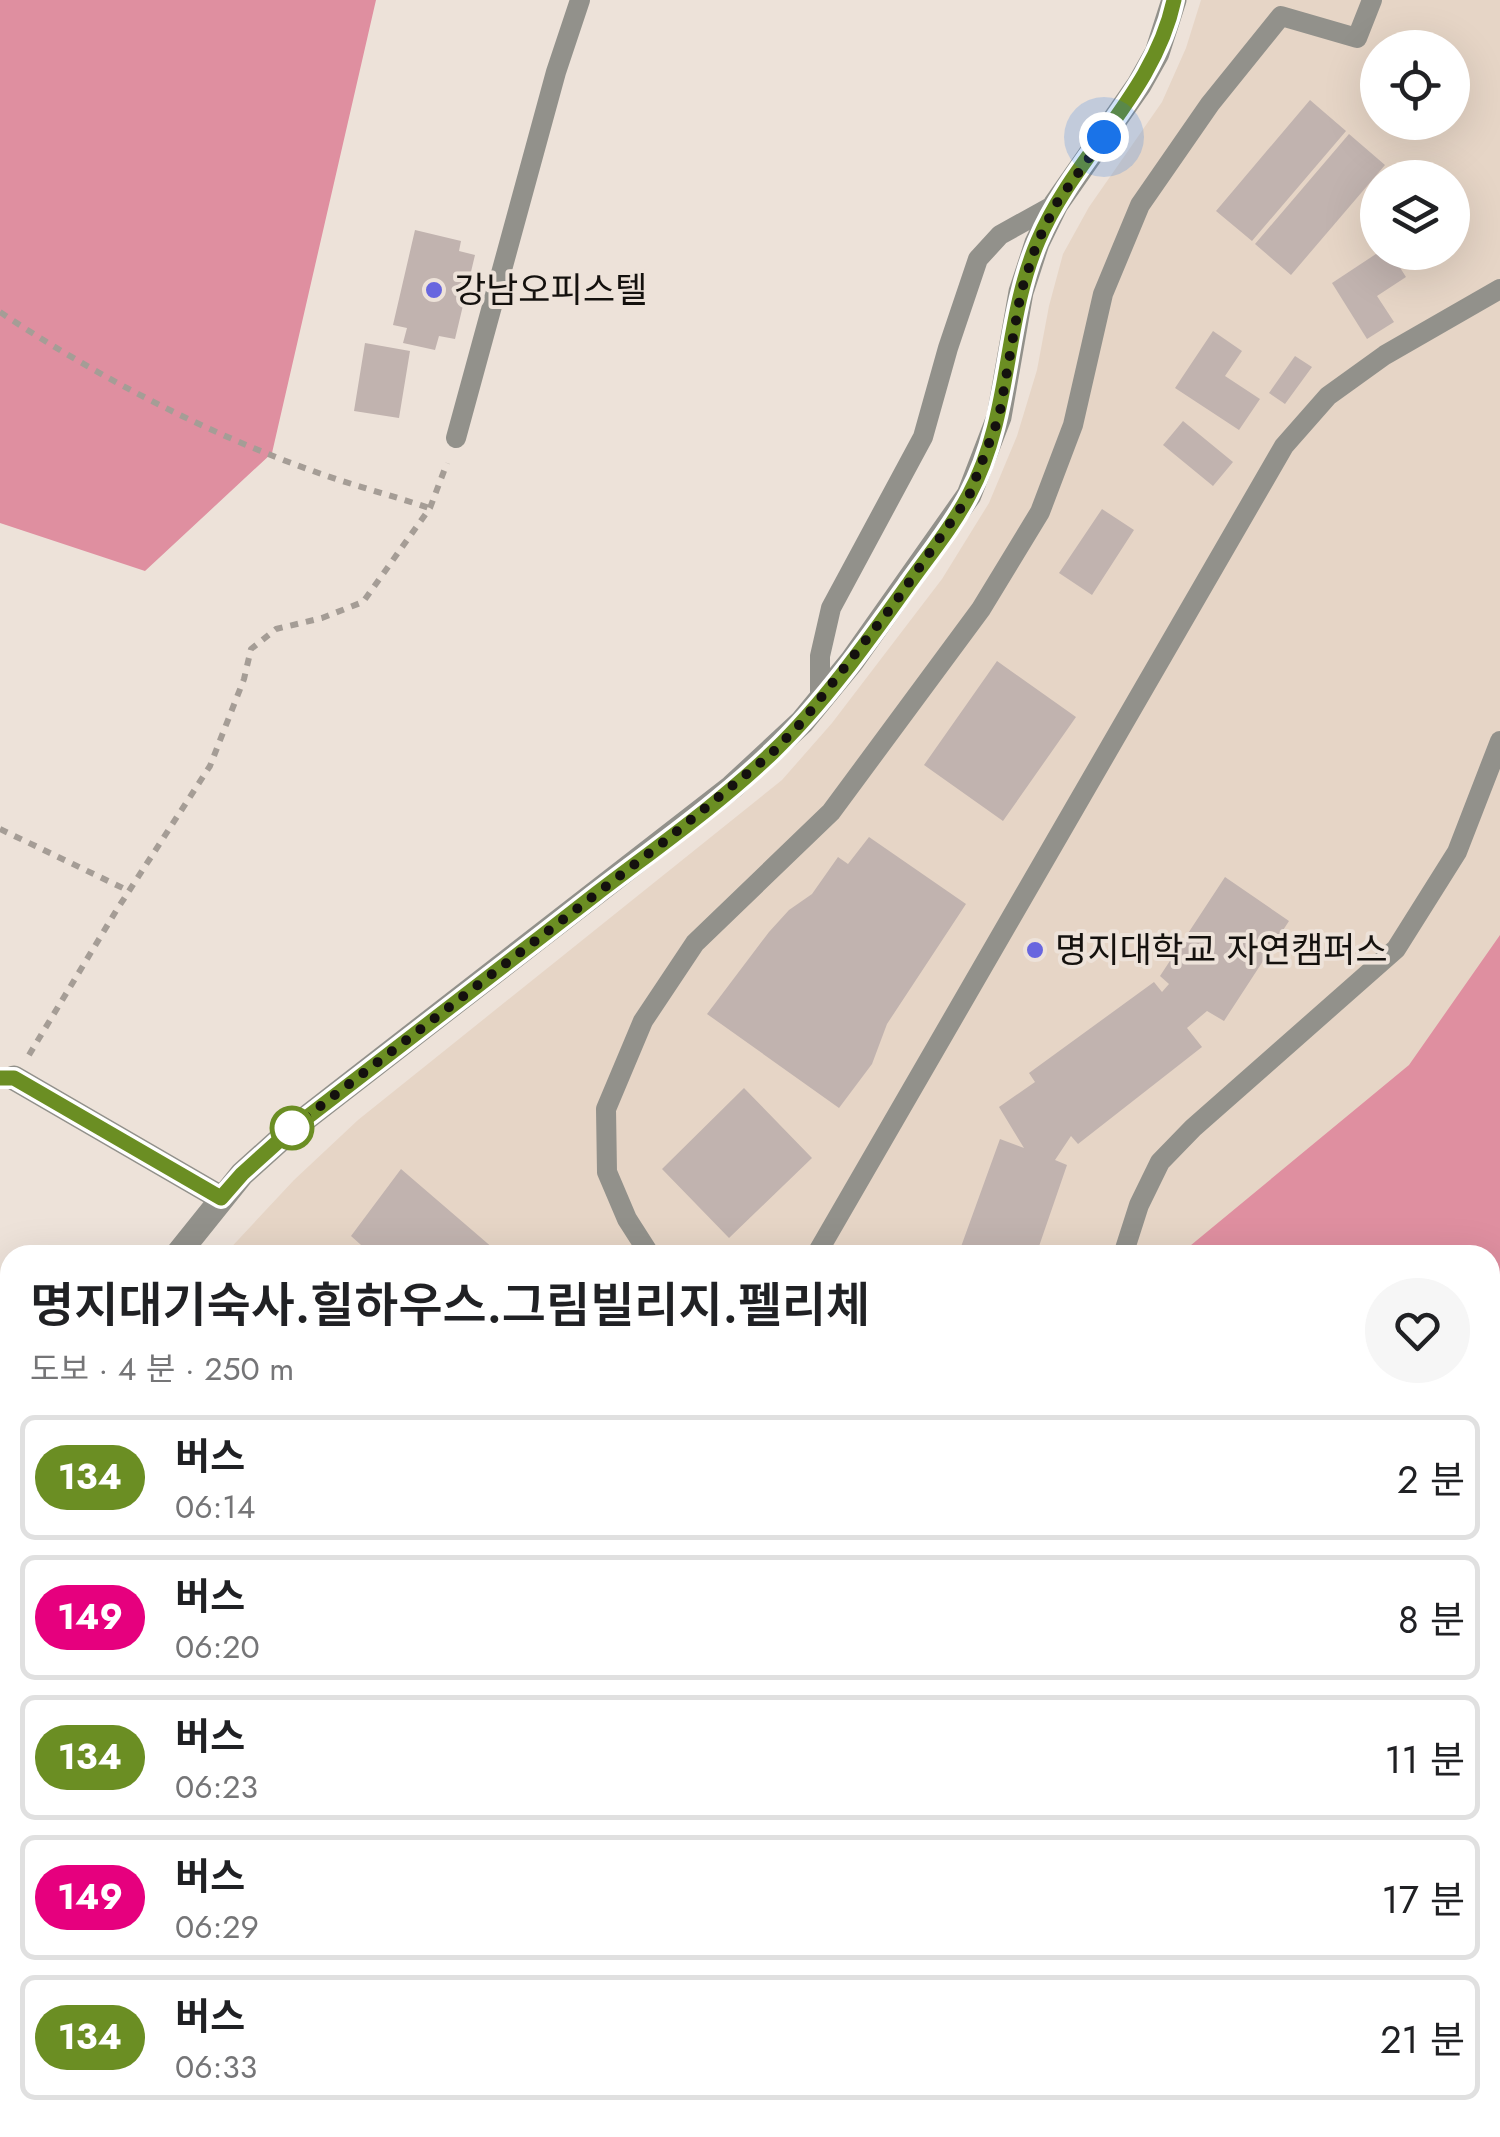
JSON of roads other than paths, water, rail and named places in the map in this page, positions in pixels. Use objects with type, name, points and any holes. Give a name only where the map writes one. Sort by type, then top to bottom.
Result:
[{"type":"street","points":[[185,1245],[242,1174],[292,1129],[732,787],[771,754],[820,700],[894,604],[969,496],[999,417],[1021,292],[1037,243],[1056,204],[1139,85],[1157,53],[1174,0]]},
{"type":"street","points":[[7,1078],[221,1198]]},
{"type":"lane","points":[[456,438],[550,92],[580,0]]},
{"type":"lane","points":[[644,1245],[627,1218],[608,1172],[606,1109],[643,1021],[695,943],[831,812],[981,609],[1040,512],[1073,426],[1103,294],[1140,205],[1210,104],[1281,16],[1357,38],[1372,0]]},
{"type":"lane","points":[[820,700],[820,656],[831,608],[923,437],[978,259],[1000,235],[1056,204]]},
{"type":"lane","points":[[822,1245],[1284,446],[1328,396],[1384,354],[1500,289]]},
{"type":"lane","points":[[1126,1245],[1139,1205],[1160,1162],[1193,1128],[1396,950],[1457,852],[1500,741]]},
{"type":"place","name":"강남오피스텔","points":[[434,290]]},
{"type":"place","name":"명지대학교 자연캠퍼스","points":[[1035,950]]}]
